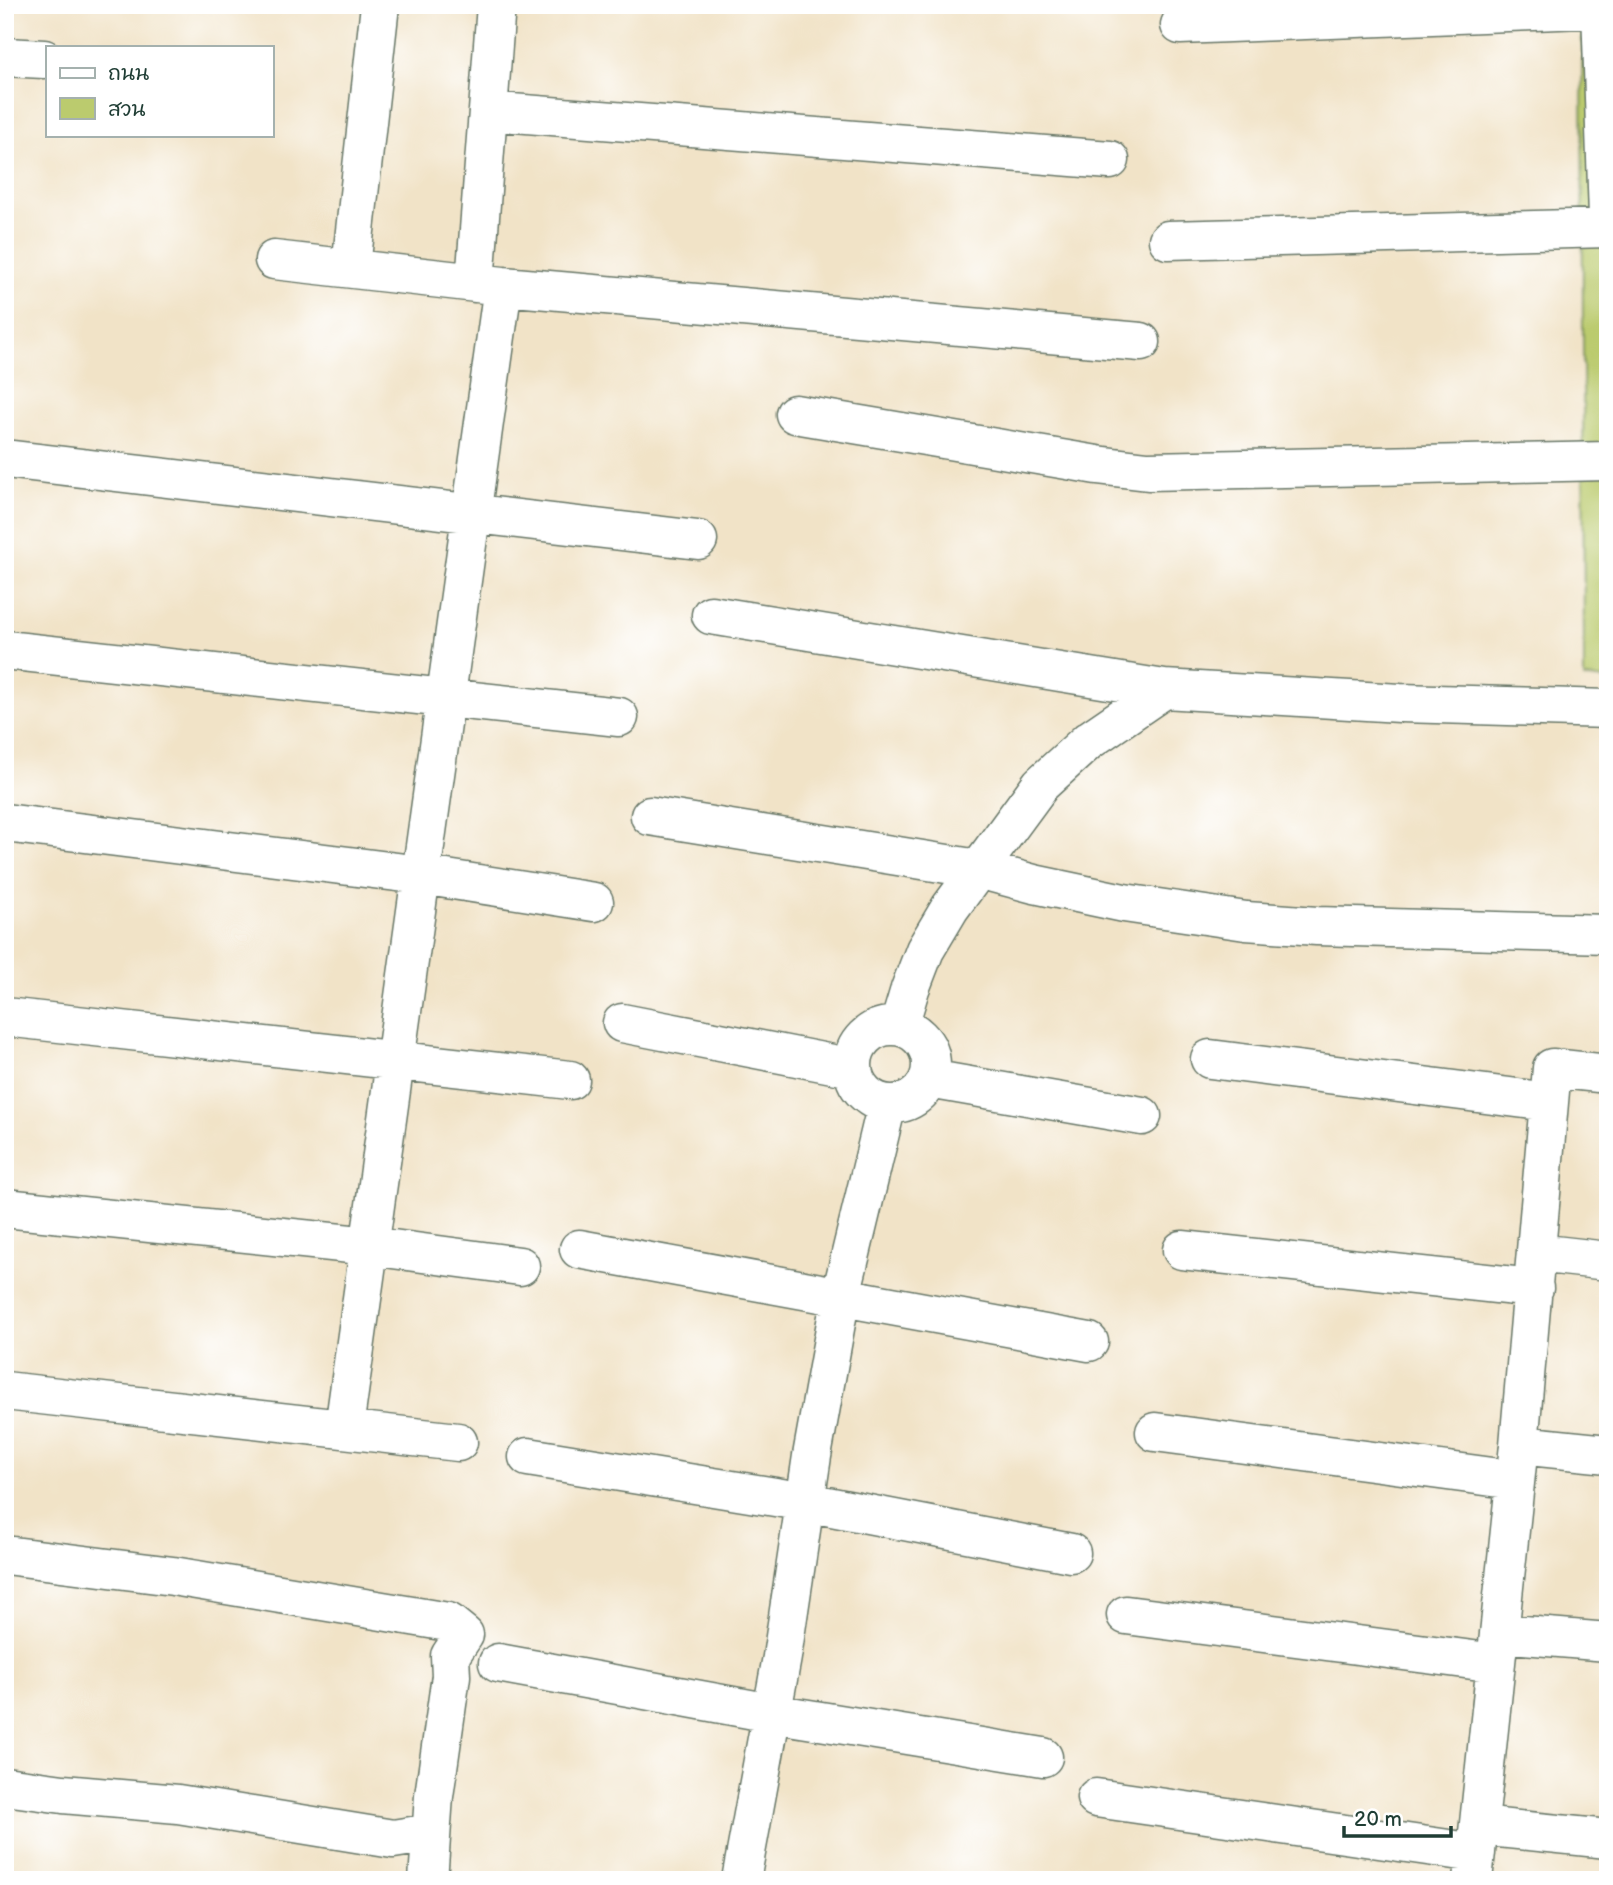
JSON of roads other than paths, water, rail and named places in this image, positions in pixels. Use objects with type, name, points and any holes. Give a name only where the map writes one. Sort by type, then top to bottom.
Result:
[{"type":"street","points":[[351,267],[380,5]]},
{"type":"street","points":[[344,1428],[471,514],[489,285],[488,111],[496,5]]},
{"type":"street","points":[[1180,25],[1604,8],[1608,217]]},
{"type":"street","points":[[5,57],[44,59]]},
{"type":"street","points":[[488,111],[1110,160]]},
{"type":"street","points":[[1168,240],[1608,228]]},
{"type":"street","points":[[274,260],[489,285],[1141,342]]},
{"type":"street","points":[[795,414],[1097,465],[1148,471],[1608,461]]},
{"type":"street","points":[[5,459],[698,540]]},
{"type":"street","points":[[711,615],[1164,689],[1400,703],[1608,709]]},
{"type":"street","points":[[5,650],[619,718]]},
{"type":"street","points":[[900,1026],[925,950],[950,908],[1041,784],[1088,741],[1164,689]]},
{"type":"street","points":[[650,816],[978,869],[1124,903],[1246,921],[1317,926],[1608,934]]},
{"type":"street","points":[[5,823],[421,875],[594,902]]},
{"type":"street","points":[[5,1017],[570,1080]]},
{"type":"street","points":[[622,1024],[853,1068]]},
{"type":"street","points":[[900,1026],[915,1033],[927,1046],[931,1062],[929,1079],[920,1093],[905,1102],[887,1104],[862,1091],[854,1078],[853,1068],[854,1052],[861,1041],[882,1027],[900,1026]]},
{"type":"street","points":[[1210,1059],[1549,1102]]},
{"type":"street","points":[[1476,1853],[1517,1462],[1552,1068],[1608,1074]]},
{"type":"street","points":[[929,1079],[1142,1116]]},
{"type":"street","points":[[741,1880],[841,1295],[887,1104]]},
{"type":"street","points":[[5,1208],[370,1246],[520,1266]]},
{"type":"street","points":[[579,1249],[1089,1342]]},
{"type":"street","points":[[1182,1250],[1535,1271],[1608,1261]]},
{"type":"street","points":[[5,1391],[458,1442]]},
{"type":"street","points":[[1154,1432],[1517,1462],[1608,1454]]},
{"type":"street","points":[[528,1457],[806,1502],[1071,1553]]},
{"type":"street","points":[[5,1555],[173,1576],[447,1622],[464,1635],[450,1656],[451,1676],[434,1796],[428,1880]]},
{"type":"street","points":[[1126,1615],[1498,1648],[1608,1642]]},
{"type":"street","points":[[498,1663],[771,1713],[1043,1757]]},
{"type":"street","points":[[5,1786],[178,1804],[393,1839],[431,1833]]},
{"type":"street","points":[[1096,1798],[1476,1853],[1608,1839]]}]
